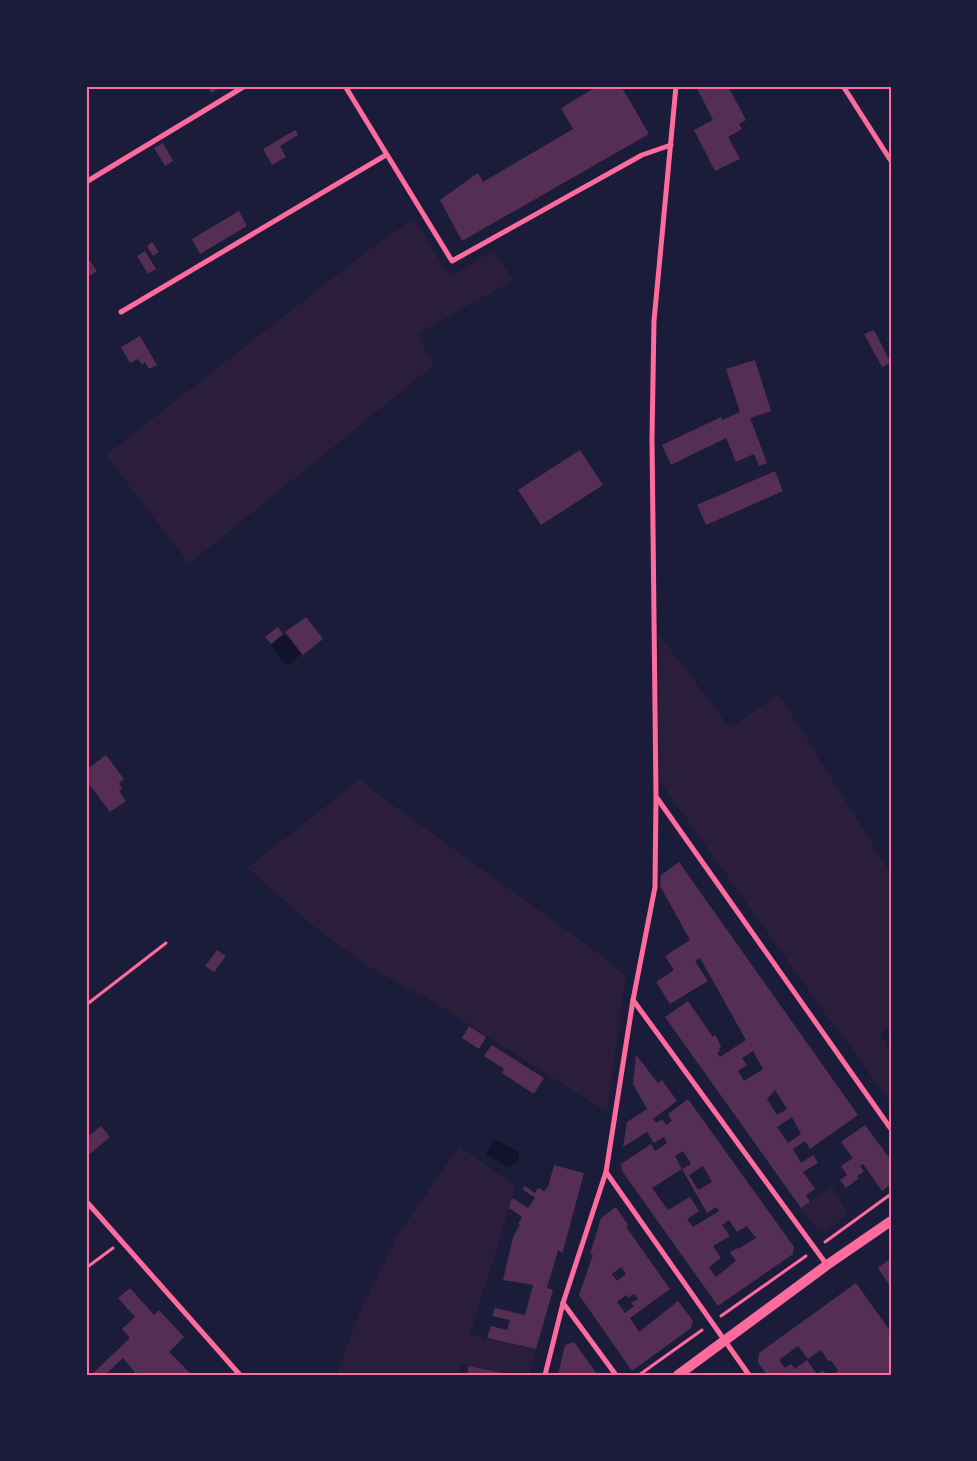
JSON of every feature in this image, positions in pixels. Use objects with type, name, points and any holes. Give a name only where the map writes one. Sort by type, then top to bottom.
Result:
[{"type":"main road","points":[[678,1375],[827,1265],[891,1222]]},
{"type":"street","points":[[86,182],[245,86]]},
{"type":"street","points":[[345,86],[452,261],[642,155],[670,145]]},
{"type":"street","points":[[545,1375],[563,1303],[606,1172],[633,1000],[656,887],[652,438],[654,321],[676,86]]},
{"type":"street","points":[[843,86],[891,161]]},
{"type":"street","points":[[121,312],[386,155]]},
{"type":"street","points":[[656,797],[891,1130]]},
{"type":"street","points":[[633,1000],[827,1265]]},
{"type":"street","points":[[606,1172],[749,1375]]},
{"type":"street","points":[[86,1201],[240,1375]]},
{"type":"street","points":[[563,1303],[616,1375]]},
{"type":"path","points":[[86,1005],[166,943]]},
{"type":"path","points":[[639,1375],[891,1194]]},
{"type":"path","points":[[86,1268],[121,1241]]},
{"type":"shaded area","points":[[414,218],[449,277],[493,251],[514,280],[417,334],[434,365],[189,564],[106,455],[370,249]]},
{"type":"shaded area","points":[[285,634],[301,654],[287,666],[271,645]]},
{"type":"shaded area","points":[[659,634],[730,728],[779,694],[891,874],[891,1026],[880,1033],[891,1054],[891,1105],[658,779]]},
{"type":"shaded area","points":[[360,779],[375,792],[609,961],[608,964],[626,975],[607,1112],[421,994],[420,996],[366,965],[316,928],[247,868]]},
{"type":"shaded area","points":[[494,1139],[519,1152],[518,1163],[510,1168],[486,1154]]},
{"type":"shaded area","points":[[459,1146],[516,1186],[470,1335],[536,1349],[529,1375],[510,1375],[462,1364],[458,1375],[336,1375],[363,1304],[396,1238]]},
{"type":"shaded area","points":[[832,1186],[848,1215],[825,1232],[817,1230],[801,1208]]},
{"type":"building","points":[[207,86],[219,86],[220,88],[211,93]]},
{"type":"building","points":[[598,86],[621,86],[649,134],[462,241],[440,200],[478,173],[483,182],[573,129],[561,108]]},
{"type":"building","points":[[696,86],[728,86],[746,120],[739,124],[742,129],[728,137],[740,159],[715,171],[694,130],[713,120]]},
{"type":"building","points":[[295,130],[298,135],[280,146],[286,157],[272,165],[263,149]]},
{"type":"building","points":[[163,143],[173,161],[165,166],[154,148]]},
{"type":"building","points":[[239,211],[247,226],[200,254],[192,239]]},
{"type":"building","points":[[152,242],[159,252],[153,256],[147,246]]},
{"type":"building","points":[[145,251],[156,269],[148,274],[137,256]]},
{"type":"building","points":[[88,258],[97,271],[86,278],[86,259]]},
{"type":"building","points":[[874,330],[891,363],[882,367],[864,334]]},
{"type":"building","points":[[140,336],[157,365],[149,369],[145,362],[142,365],[138,359],[130,363],[121,347]]},
{"type":"building","points":[[755,360],[771,411],[750,418],[767,463],[759,466],[754,454],[736,462],[726,438],[671,465],[662,445],[721,417],[722,420],[740,412],[726,369]]},
{"type":"building","points":[[580,450],[603,485],[541,525],[518,490]]},
{"type":"building","points":[[775,471],[783,491],[706,525],[697,505]]},
{"type":"building","points":[[306,617],[323,639],[303,655],[285,632]]},
{"type":"building","points":[[278,627],[283,634],[271,644],[265,637]]},
{"type":"building","points":[[106,755],[124,779],[119,783],[122,788],[119,791],[126,801],[110,812],[86,780],[86,770]]},
{"type":"building","points":[[679,862],[858,1115],[810,1149],[805,1141],[793,1149],[801,1163],[813,1155],[818,1163],[803,1172],[815,1189],[806,1195],[810,1202],[801,1208],[665,1017],[688,1001],[713,1037],[715,1035],[718,1040],[721,1047],[717,1053],[720,1057],[746,1040],[700,958],[695,961],[708,981],[670,1004],[656,982],[674,970],[665,956],[690,940],[660,886],[661,875]],"holes":[[[753,1051],[763,1069],[744,1081],[738,1071],[747,1065],[742,1058]],[[775,1090],[787,1109],[777,1115],[767,1099]],[[792,1117],[801,1134],[788,1143],[777,1127]]]},
{"type":"building","points":[[217,950],[226,956],[214,972],[205,966]]},
{"type":"building","points":[[469,1026],[486,1037],[479,1049],[462,1038]]},
{"type":"building","points":[[492,1045],[544,1078],[534,1094],[502,1073],[504,1069],[484,1056]]},
{"type":"building","points":[[636,1055],[658,1083],[662,1080],[677,1101],[653,1119],[656,1123],[662,1119],[666,1125],[672,1121],[668,1114],[688,1099],[794,1247],[793,1254],[718,1306],[622,1171],[621,1164],[651,1144],[655,1151],[667,1143],[664,1137],[654,1143],[647,1132],[623,1147],[627,1122],[647,1109],[633,1084]],"holes":[[[683,1151],[691,1164],[682,1169],[675,1156]],[[703,1166],[712,1182],[698,1190],[689,1175]],[[682,1169],[707,1213],[716,1207],[719,1211],[693,1227],[687,1219],[699,1211],[690,1197],[668,1210],[652,1188]],[[729,1220],[737,1232],[747,1226],[756,1238],[730,1252],[736,1261],[716,1277],[709,1267],[721,1258],[713,1246],[730,1236],[722,1225]]]},
{"type":"building","points":[[865,1125],[891,1160],[891,1184],[882,1191],[863,1164],[860,1166],[864,1172],[857,1176],[859,1178],[846,1188],[840,1180],[847,1175],[841,1166],[853,1158],[841,1142]]},
{"type":"building","points":[[101,1126],[110,1137],[86,1157],[86,1138]]},
{"type":"building","points":[[554,1165],[584,1173],[563,1251],[562,1253],[558,1250],[547,1288],[553,1290],[536,1349],[487,1338],[491,1326],[507,1330],[510,1320],[492,1316],[495,1308],[525,1315],[533,1285],[503,1280],[513,1237],[522,1217],[509,1208],[512,1198],[528,1208],[535,1198],[522,1189],[525,1186],[535,1193],[538,1188],[544,1191],[548,1187]]},
{"type":"building","points":[[616,1207],[628,1225],[626,1227],[670,1289],[630,1318],[639,1332],[678,1301],[693,1321],[691,1328],[632,1371],[579,1295],[593,1255],[590,1254],[601,1218]],"holes":[[[621,1267],[626,1274],[617,1281],[612,1274]],[[634,1294],[638,1299],[631,1303],[634,1306],[625,1313],[617,1302],[626,1295],[628,1298]]]},
{"type":"building","points":[[891,1258],[891,1288],[878,1268]]},
{"type":"building","points":[[856,1283],[891,1332],[891,1375],[833,1375],[838,1371],[821,1350],[808,1359],[798,1346],[779,1360],[785,1368],[791,1364],[795,1369],[807,1360],[817,1374],[823,1370],[827,1375],[767,1375],[758,1362],[759,1353]]},
{"type":"building","points":[[130,1288],[154,1315],[159,1310],[184,1337],[169,1352],[192,1375],[137,1375],[123,1358],[105,1375],[91,1375],[130,1338],[122,1329],[135,1317],[118,1298]]},
{"type":"building","points":[[574,1342],[597,1375],[558,1375],[565,1345]]},
{"type":"building","points":[[469,1366],[506,1374],[506,1375],[467,1375]]}]
